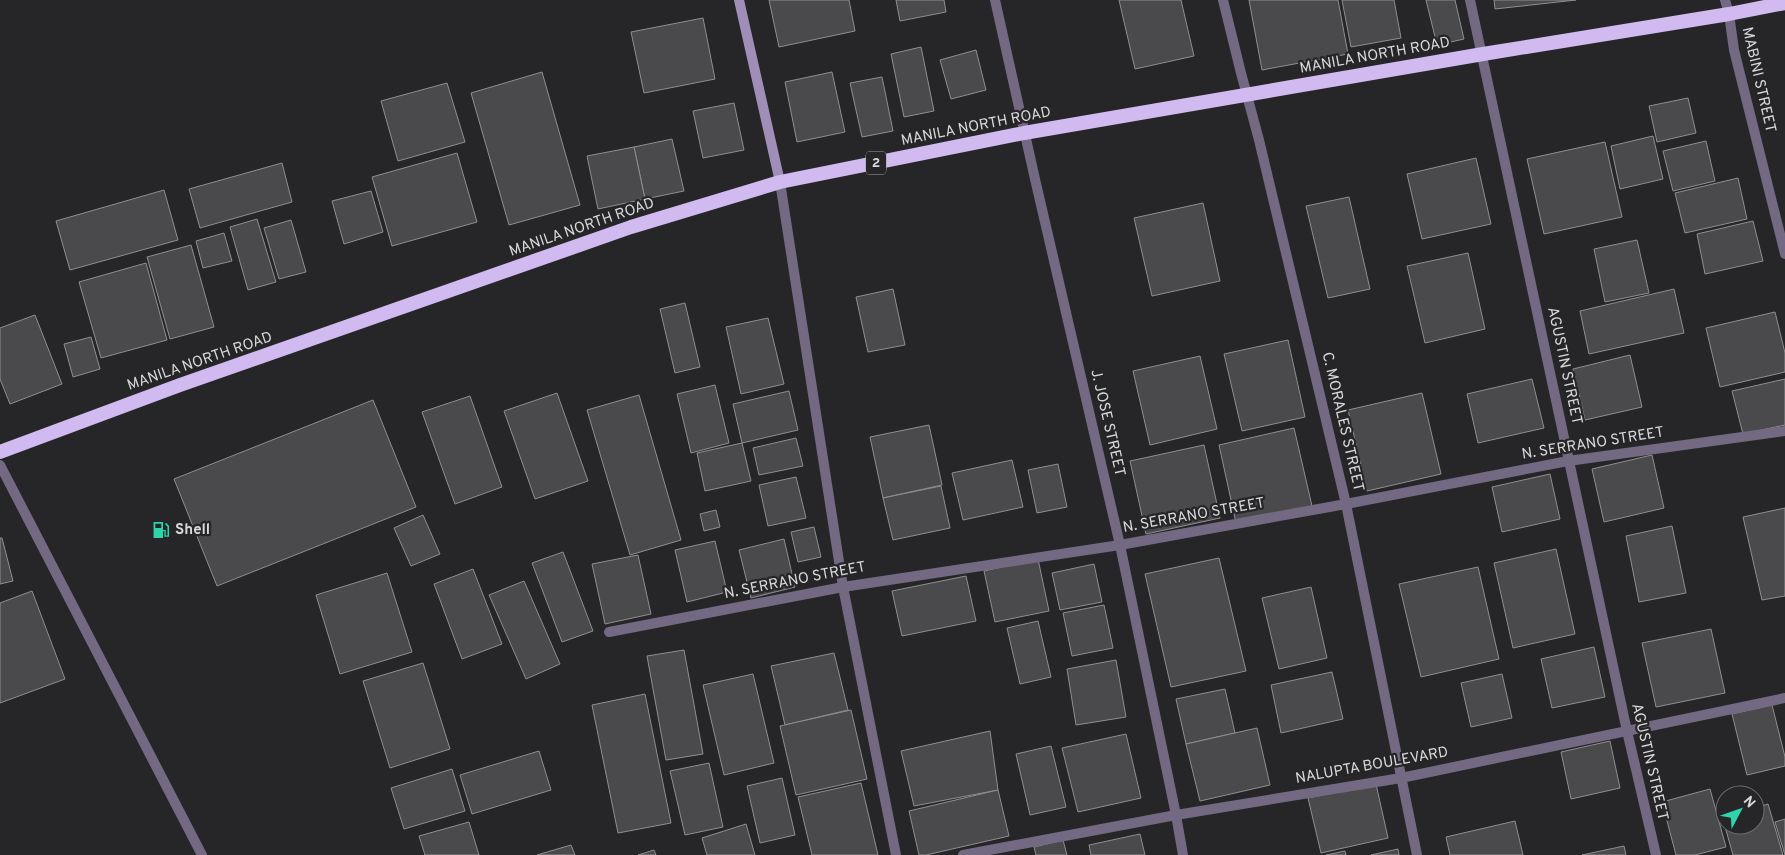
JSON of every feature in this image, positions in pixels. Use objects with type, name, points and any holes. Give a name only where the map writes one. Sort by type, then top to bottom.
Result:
[{"type":"highway","name":"MANILA NORTH ROAD","points":[[0,452],[180,385],[632,227],[780,182],[1024,133],[1785,3]]},
{"type":"main road","points":[[739,0],[780,182]]},
{"type":"street","name":"J. JOSE STREET","points":[[995,0],[1024,133],[1120,544],[1183,855]]},
{"type":"street","name":"C. MORALES STREET","points":[[1223,0],[1346,504],[1417,855]]},
{"type":"street","name":"AGUSTIN STREET","points":[[1470,0],[1568,461],[1656,855]]},
{"type":"street","name":"MABINI STREET","points":[[1725,0],[1734,50],[1785,254]]},
{"type":"street","points":[[780,182],[843,587],[896,855]]},
{"type":"street","name":"N. SERRANO STREET","points":[[609,632],[843,587],[1120,544],[1346,504],[1568,461],[1785,431]]},
{"type":"street","points":[[0,465],[202,855]]},
{"type":"street","name":"NALUPTA BOULEVARD","points":[[964,855],[1176,815],[1401,778],[1785,698]]},
{"type":"building","points":[[769,0],[849,0],[855,31],[779,47]]},
{"type":"building","points":[[896,0],[944,0],[946,12],[900,21]]},
{"type":"building","points":[[1119,0],[1181,0],[1194,56],[1135,69]]},
{"type":"building","points":[[1249,0],[1338,0],[1348,54],[1262,70]]},
{"type":"building","points":[[1342,0],[1394,0],[1401,38],[1351,47]]},
{"type":"building","points":[[1426,0],[1455,0],[1464,39],[1437,45]]},
{"type":"building","points":[[1494,0],[1576,0],[1495,9]]},
{"type":"building","points":[[703,18],[715,79],[644,93],[631,32]]},
{"type":"building","points":[[921,47],[934,111],[904,117],[891,54]]},
{"type":"building","points":[[976,50],[986,90],[951,99],[940,60]]},
{"type":"building","points":[[542,72],[580,205],[509,225],[471,93]]},
{"type":"building","points":[[832,72],[845,132],[797,142],[785,82]]},
{"type":"building","points":[[882,77],[893,131],[862,137],[850,83]]},
{"type":"building","points":[[447,83],[465,142],[398,161],[381,101]]},
{"type":"building","points":[[1688,98],[1696,133],[1657,142],[1649,106]]},
{"type":"building","points":[[734,103],[744,150],[703,158],[693,111]]},
{"type":"building","points":[[1653,136],[1663,179],[1620,189],[1611,146]]},
{"type":"building","points":[[672,139],[684,191],[645,199],[634,147]]},
{"type":"building","points":[[1706,141],[1715,181],[1673,191],[1663,151]]},
{"type":"building","points":[[1605,142],[1622,217],[1544,234],[1527,159]]},
{"type":"building","points":[[634,147],[645,199],[598,209],[587,156]]},
{"type":"building","points":[[457,153],[477,222],[392,246],[372,177]]},
{"type":"building","points":[[1476,158],[1491,224],[1422,239],[1407,174]]},
{"type":"building","points":[[282,163],[292,202],[200,228],[189,189]]},
{"type":"building","points":[[1738,178],[1747,219],[1685,233],[1675,193]]},
{"type":"building","points":[[164,190],[178,240],[70,270],[56,221]]},
{"type":"building","points":[[371,191],[383,232],[344,244],[332,201]]},
{"type":"building","points":[[1349,197],[1370,289],[1328,298],[1306,206]]},
{"type":"building","points":[[1203,203],[1220,281],[1152,296],[1134,218]]},
{"type":"building","points":[[257,219],[276,282],[248,290],[230,227]]},
{"type":"building","points":[[291,220],[306,272],[279,279],[264,228]]},
{"type":"building","points":[[1753,221],[1763,261],[1705,274],[1697,234]]},
{"type":"building","points":[[224,233],[232,261],[203,268],[196,241]]},
{"type":"building","points":[[1637,240],[1649,293],[1605,302],[1594,249]]},
{"type":"building","points":[[191,245],[214,327],[170,339],[147,257]]},
{"type":"building","points":[[1468,253],[1485,329],[1425,343],[1407,266]]},
{"type":"building","points":[[146,263],[167,340],[101,358],[79,282]]},
{"type":"building","points":[[893,289],[905,345],[868,352],[856,297]]},
{"type":"building","points":[[1674,289],[1684,333],[1589,354],[1580,311]]},
{"type":"building","points":[[685,303],[700,367],[675,373],[660,309]]},
{"type":"building","points":[[1775,312],[1785,353],[1785,372],[1720,387],[1706,328]]},
{"type":"building","points":[[35,315],[62,384],[10,404],[0,379],[0,328]]},
{"type":"building","points":[[768,318],[784,384],[741,394],[726,327]]},
{"type":"building","points":[[91,337],[100,369],[73,377],[64,344]]},
{"type":"building","points":[[1288,340],[1305,417],[1242,431],[1224,354]]},
{"type":"building","points":[[1630,355],[1642,407],[1585,420],[1573,369]]},
{"type":"building","points":[[1200,356],[1217,429],[1150,445],[1133,371]]},
{"type":"building","points":[[1532,379],[1544,428],[1478,443],[1467,394]]},
{"type":"building","points":[[1785,379],[1785,425],[1743,434],[1732,391]]},
{"type":"building","points":[[715,385],[729,443],[691,453],[677,394]]},
{"type":"building","points":[[789,391],[798,430],[742,443],[733,404]]},
{"type":"building","points":[[557,393],[588,481],[535,499],[504,411]]},
{"type":"building","points":[[1422,393],[1441,474],[1367,491],[1348,410]]},
{"type":"building","points":[[639,395],[681,540],[630,555],[587,410]]},
{"type":"building","points":[[470,396],[502,487],[455,504],[422,412]]},
{"type":"building","points":[[373,400],[416,507],[217,586],[174,479]]},
{"type":"building","points":[[929,425],[942,485],[883,498],[870,437]]},
{"type":"building","points":[[1294,428],[1312,506],[1236,523],[1219,445]]},
{"type":"building","points":[[796,438],[803,466],[759,475],[753,448]]},
{"type":"building","points":[[742,443],[751,481],[705,491],[697,453]]},
{"type":"building","points":[[1204,445],[1220,518],[1146,534],[1130,461]]},
{"type":"building","points":[[1652,455],[1664,508],[1604,522],[1592,469]]},
{"type":"building","points":[[1012,460],[1023,507],[963,520],[952,473]]},
{"type":"building","points":[[1058,464],[1067,507],[1037,513],[1028,470]]},
{"type":"building","points":[[1550,474],[1560,519],[1502,532],[1492,487]]},
{"type":"building","points":[[796,477],[806,518],[768,526],[759,485]]},
{"type":"building","points":[[941,486],[950,528],[893,540],[883,498]]},
{"type":"building","points":[[1785,508],[1785,596],[1762,600],[1743,517]]},
{"type":"building","points":[[716,510],[720,527],[704,531],[700,514]]},
{"type":"building","points":[[423,515],[440,554],[411,566],[394,528]]},
{"type":"building","points":[[1672,526],[1686,593],[1639,602],[1626,536]]},
{"type":"building","points":[[814,527],[821,557],[798,562],[791,532]]},
{"type":"building","points":[[0,538],[2,538],[13,581],[0,584]]},
{"type":"building","points":[[784,539],[795,587],[751,598],[739,550]]},
{"type":"building","points":[[715,541],[727,592],[687,602],[675,550]]},
{"type":"building","points":[[1556,549],[1575,634],[1513,648],[1494,563]]},
{"type":"building","points":[[563,552],[593,631],[562,642],[532,563]]},
{"type":"building","points":[[638,555],[651,614],[605,624],[592,564]]},
{"type":"building","points":[[1219,558],[1246,671],[1171,687],[1145,574]]},
{"type":"building","points":[[1038,559],[1049,611],[995,622],[984,571]]},
{"type":"building","points":[[1094,564],[1102,602],[1060,610],[1052,573]]},
{"type":"building","points":[[1478,567],[1499,659],[1421,677],[1399,584]]},
{"type":"building","points":[[473,569],[502,644],[462,659],[434,584]]},
{"type":"building","points":[[387,573],[412,652],[340,674],[316,595]]},
{"type":"building","points":[[966,576],[976,621],[902,636],[892,591]]},
{"type":"building","points":[[524,581],[560,664],[526,679],[489,595]]},
{"type":"building","points":[[1311,587],[1327,658],[1279,669],[1262,598]]},
{"type":"building","points":[[32,591],[65,679],[0,703],[0,603]]},
{"type":"building","points":[[1104,605],[1113,648],[1072,656],[1063,613]]},
{"type":"building","points":[[1038,621],[1051,677],[1020,684],[1007,628]]},
{"type":"building","points":[[1711,629],[1725,693],[1656,707],[1642,643]]},
{"type":"building","points":[[1594,647],[1605,697],[1552,708],[1541,659]]},
{"type":"building","points":[[684,650],[703,754],[666,760],[647,656]]},
{"type":"building","points":[[834,653],[848,710],[785,725],[771,666]]},
{"type":"building","points":[[1116,660],[1126,717],[1076,725],[1067,669]]},
{"type":"building","points":[[423,663],[450,749],[390,768],[363,681]]},
{"type":"building","points":[[1332,672],[1343,719],[1281,733],[1271,685]]},
{"type":"building","points":[[753,674],[774,763],[724,775],[703,685]]},
{"type":"building","points":[[1502,674],[1512,718],[1471,727],[1461,683]]},
{"type":"building","points":[[1225,689],[1235,733],[1186,744],[1176,699]]},
{"type":"building","points":[[645,694],[671,823],[618,833],[592,705]]},
{"type":"building","points":[[1772,705],[1785,757],[1785,766],[1747,775],[1732,714]]},
{"type":"building","points":[[851,710],[867,779],[796,795],[780,726]]},
{"type":"building","points":[[1257,728],[1270,785],[1200,801],[1186,744]]},
{"type":"building","points":[[990,731],[998,790],[914,806],[901,751]]},
{"type":"building","points":[[1126,734],[1141,798],[1078,812],[1062,748]]},
{"type":"building","points":[[1610,741],[1620,788],[1571,799],[1561,752]]},
{"type":"building","points":[[1051,746],[1066,807],[1030,815],[1016,754]]},
{"type":"building","points":[[539,751],[551,790],[472,814],[460,775]]},
{"type":"building","points":[[709,763],[723,827],[685,835],[670,771]]},
{"type":"building","points":[[452,769],[465,811],[404,829],[391,788]]},
{"type":"building","points":[[782,778],[795,835],[760,843],[747,786]]},
{"type":"building","points":[[861,783],[878,855],[812,855],[798,797]]},
{"type":"building","points":[[1376,784],[1388,838],[1321,853],[1308,798]]},
{"type":"building","points":[[1710,789],[1715,807],[1715,835],[1723,835],[1726,847],[1695,855],[1676,855],[1662,802]]},
{"type":"building","points":[[998,790],[1009,836],[919,855],[909,811]]},
{"type":"building","points":[[1768,804],[1783,855],[1733,855],[1727,835],[1765,835],[1765,805]]},
{"type":"building","points":[[1785,819],[1785,855],[1775,822]]},
{"type":"building","points":[[1515,821],[1523,855],[1450,855],[1446,837]]},
{"type":"building","points":[[469,822],[479,855],[425,855],[419,836]]},
{"type":"building","points":[[746,824],[755,855],[707,855],[702,838]]},
{"type":"building","points":[[1140,834],[1145,855],[1091,855],[1089,845]]},
{"type":"building","points":[[1063,840],[1067,855],[1036,855],[1034,847]]},
{"type":"building","points":[[571,845],[575,855],[537,855]]},
{"type":"building","points":[[1624,846],[1626,855],[1582,855]]},
{"type":"building","points":[[1398,849],[1399,855],[1371,855]]},
{"type":"building","points":[[654,850],[656,855],[638,855]]},
{"type":"building","points":[[1345,851],[1346,855],[1326,855]]},
{"type":"place","name":"Shell","points":[[161,530]]}]
